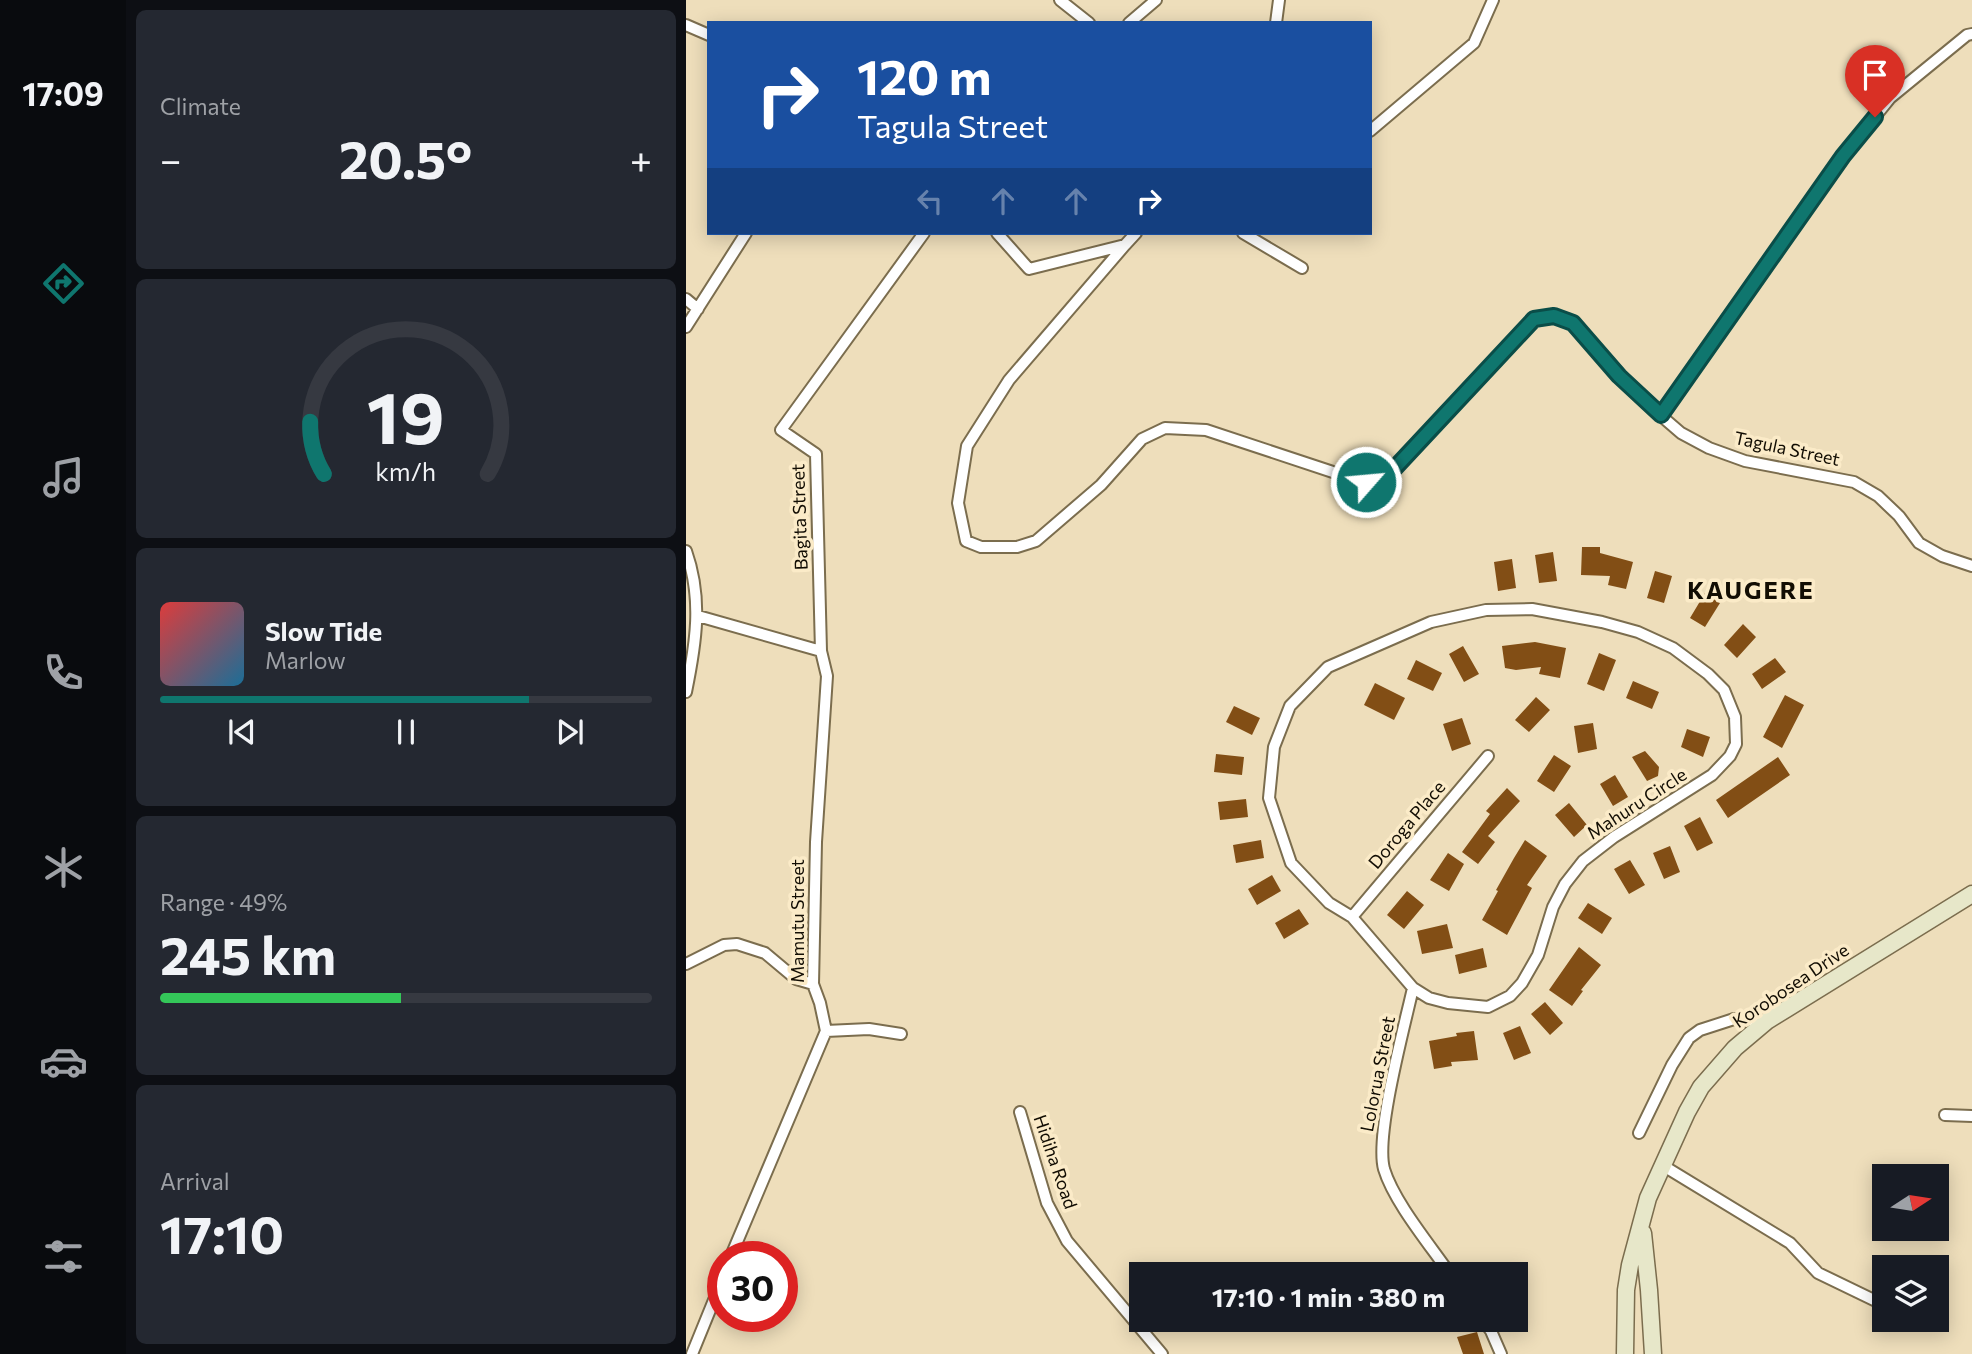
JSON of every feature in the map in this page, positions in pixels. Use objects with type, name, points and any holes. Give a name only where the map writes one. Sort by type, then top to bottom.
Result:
[{"type":"main road","name":"Korobosea Drive","points":[[1625,1354],[1626,1290],[1648,1198],[1701,1087],[1735,1048],[1767,1021],[1972,894]]},
{"type":"main road","name":"Korobosea Drive","points":[[1642,1227],[1653,1354]]},
{"type":"street","points":[[1060,0],[1087,21]]},
{"type":"street","points":[[1131,21],[1156,0]]},
{"type":"street","points":[[1276,21],[1279,0]]},
{"type":"street","points":[[1372,129],[1474,43],[1493,0]]},
{"type":"street","points":[[686,39],[690,27],[707,35]]},
{"type":"street","points":[[1661,415],[1843,156],[1890,98],[1967,35],[1972,34]]},
{"type":"street","points":[[686,327],[745,235]]},
{"type":"street","name":"Bagita Street","points":[[821,651],[816,454],[781,430],[923,235]]},
{"type":"street","points":[[999,235],[1029,269],[1125,245],[1134,235]]},
{"type":"street","points":[[1245,235],[1302,268]]},
{"type":"street","name":"Tagula Street","points":[[1125,245],[1009,380],[967,446],[958,503],[966,541],[981,547],[1017,547],[1036,541],[1101,485],[1142,439],[1165,428],[1206,430],[1357,480],[1366,482],[1383,477],[1393,470],[1534,319],[1554,316],[1573,323],[1619,376],[1681,433],[1709,448],[1745,461],[1854,482],[1878,496],[1899,516],[1919,543],[1942,556],[1972,566]]},
{"type":"street","points":[[686,299],[698,309]]},
{"type":"street","points":[[686,551],[698,616],[686,692]]},
{"type":"street","name":"Mahuru Circle","points":[[1532,609],[1602,622],[1638,632],[1673,648],[1708,674],[1724,690],[1735,717],[1736,744],[1730,756],[1704,782],[1614,837],[1583,861],[1565,884],[1553,908],[1538,955],[1510,996],[1488,1007],[1466,1006],[1429,998],[1413,988],[1352,917],[1329,903],[1291,863],[1269,798],[1274,747],[1290,706],[1328,667],[1431,622],[1486,610],[1532,609]]},
{"type":"street","points":[[698,616],[821,651]]},
{"type":"street","name":"Mamutu Street","points":[[821,651],[827,676],[816,842],[813,984],[826,1031]]},
{"type":"street","name":"Doroga Place","points":[[1352,917],[1488,756]]},
{"type":"street","points":[[686,964],[724,945],[737,944],[765,953],[796,979],[813,984]]},
{"type":"street","name":"Lolorua Street","points":[[1413,988],[1389,1102],[1382,1155],[1384,1169],[1398,1198],[1442,1262]]},
{"type":"street","points":[[1639,1133],[1672,1065],[1689,1038],[1700,1030],[1734,1019],[1767,1021]]},
{"type":"street","points":[[737,1241],[826,1031],[869,1030],[901,1034]]},
{"type":"street","name":"Hidiha Road","points":[[1020,1112],[1047,1203],[1067,1241],[1162,1354]]},
{"type":"street","points":[[1945,1115],[1972,1116]]},
{"type":"street","points":[[1662,1165],[1790,1243],[1818,1273],[1872,1299]]},
{"type":"street","points":[[692,1354],[707,1317]]},
{"type":"street","points":[[1491,1332],[1501,1354]]},
{"type":"building","points":[[1582,547],[1600,547],[1600,553],[1633,562],[1626,589],[1608,585],[1610,576],[1581,575]]},
{"type":"building","points":[[1553,552],[1557,581],[1539,583],[1535,555]]},
{"type":"building","points":[[1512,559],[1516,588],[1498,591],[1494,562]]},
{"type":"building","points":[[1655,571],[1672,576],[1664,603],[1647,598]]},
{"type":"building","points":[[1705,593],[1720,603],[1705,627],[1690,618]]},
{"type":"building","points":[[1743,624],[1756,637],[1737,658],[1724,645]]},
{"type":"building","points":[[1535,642],[1566,648],[1560,678],[1539,674],[1541,667],[1516,670],[1505,668],[1502,646]]},
{"type":"building","points":[[1463,646],[1479,674],[1464,682],[1449,654]]},
{"type":"building","points":[[1599,653],[1616,660],[1604,691],[1587,684]]},
{"type":"building","points":[[1775,658],[1786,672],[1762,689],[1752,674]]},
{"type":"building","points":[[1416,660],[1442,673],[1433,691],[1407,679]]},
{"type":"building","points":[[1633,681],[1659,692],[1652,709],[1626,698]]},
{"type":"building","points":[[1375,683],[1405,698],[1394,720],[1364,705]]},
{"type":"building","points":[[1785,695],[1804,705],[1782,748],[1763,737]]},
{"type":"building","points":[[1536,697],[1550,710],[1529,732],[1515,720]]},
{"type":"building","points":[[1234,706],[1260,718],[1252,735],[1226,722]]},
{"type":"building","points":[[1462,718],[1471,744],[1452,751],[1443,724]]},
{"type":"building","points":[[1593,723],[1597,749],[1578,753],[1574,726]]},
{"type":"building","points":[[1687,729],[1710,737],[1703,757],[1681,747]]},
{"type":"building","points":[[1645,751],[1659,767],[1658,776],[1647,781],[1632,757]]},
{"type":"building","points":[[1216,754],[1244,757],[1242,775],[1214,772]]},
{"type":"building","points":[[1554,755],[1571,766],[1554,792],[1537,781]]},
{"type":"building","points":[[1778,757],[1790,775],[1728,818],[1716,800]]},
{"type":"building","points":[[1615,775],[1628,797],[1613,806],[1600,784]]},
{"type":"building","points":[[1507,788],[1520,801],[1488,836],[1495,842],[1478,864],[1462,852],[1490,814],[1486,811]]},
{"type":"building","points":[[1246,799],[1248,817],[1220,820],[1218,802]]},
{"type":"building","points":[[1569,803],[1587,825],[1574,837],[1555,815]]},
{"type":"building","points":[[1700,817],[1713,843],[1697,851],[1684,826]]},
{"type":"building","points":[[1261,840],[1264,858],[1236,863],[1233,845]]},
{"type":"building","points":[[1525,840],[1547,856],[1527,885],[1532,888],[1507,935],[1482,920]]},
{"type":"building","points":[[1670,846],[1680,872],[1664,879],[1653,853]]},
{"type":"building","points":[[1448,853],[1464,864],[1449,891],[1430,880]]},
{"type":"building","points":[[1630,860],[1645,885],[1629,894],[1614,869]]},
{"type":"building","points":[[1272,875],[1281,891],[1257,905],[1248,889]]},
{"type":"building","points":[[1407,891],[1424,905],[1404,929],[1387,915]]},
{"type":"building","points":[[1588,903],[1612,918],[1602,934],[1578,918]]},
{"type":"building","points":[[1299,909],[1309,924],[1284,939],[1275,923]]},
{"type":"building","points":[[1447,924],[1453,948],[1422,954],[1417,931]]},
{"type":"building","points":[[1579,947],[1601,965],[1572,1006],[1549,990]]},
{"type":"building","points":[[1483,948],[1487,967],[1459,974],[1455,955]]},
{"type":"building","points":[[1545,1002],[1563,1023],[1550,1035],[1531,1014]]},
{"type":"building","points":[[1520,1026],[1531,1053],[1514,1060],[1503,1033]]},
{"type":"building","points":[[1474,1031],[1478,1060],[1451,1062],[1452,1066],[1434,1069],[1429,1041]]},
{"type":"building","points":[[1477,1332],[1484,1354],[1463,1354],[1457,1337]]},
{"type":"district","name":"KAUGERE","points":[[1751,591]]},
{"type":"route","points":[[1366,482],[1383,477],[1393,470],[1538,317],[1554,316],[1573,323],[1619,376],[1661,415],[1843,156],[1875,117]]}]
